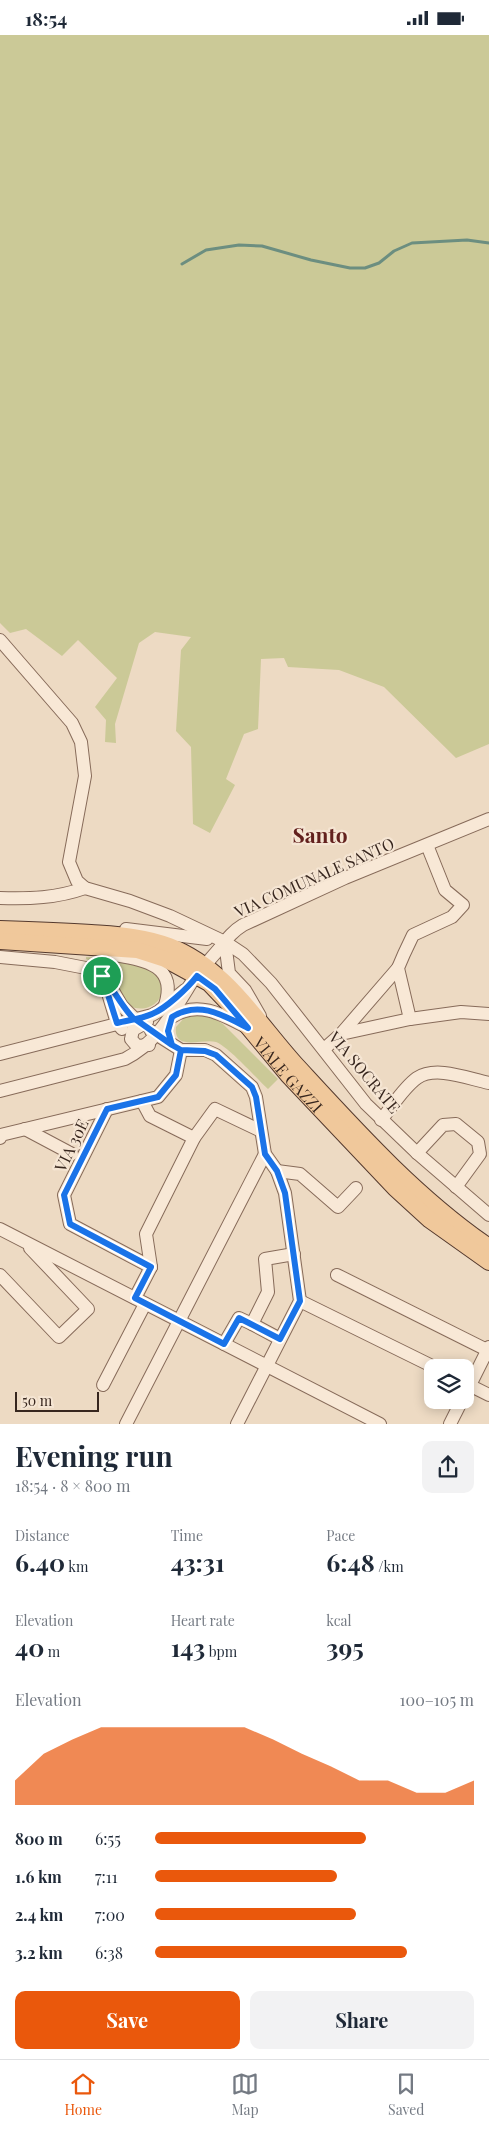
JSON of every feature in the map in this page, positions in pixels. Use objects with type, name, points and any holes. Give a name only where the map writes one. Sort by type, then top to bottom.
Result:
[{"type":"main road","name":"VIALE GAZZI","points":[[0,929],[126,936],[149,940],[170,946],[194,958],[197,976]]},
{"type":"main road","name":"VIALE GAZZI","points":[[0,941],[137,950],[165,959],[197,976],[215,989],[288,1075],[395,1188],[430,1220],[489,1263]]},
{"type":"main road","name":"VIALE GAZZI","points":[[197,976],[228,985],[296,1065],[404,1178],[439,1209],[489,1247]]},
{"type":"street","points":[[0,640],[72,723],[81,743],[85,776],[69,862],[77,881],[85,888],[149,908],[225,942]]},
{"type":"street","name":"VIA COMUNALE SANTO","points":[[197,976],[232,932],[243,925],[345,878],[489,819]]},
{"type":"street","points":[[324,1049],[341,1034],[398,968],[413,935],[452,917],[463,905],[445,890],[427,845]]},
{"type":"street","points":[[0,898],[69,894],[85,888]]},
{"type":"street","points":[[143,930],[150,918],[149,908]]},
{"type":"street","points":[[55,931],[85,926],[187,935],[225,942]]},
{"type":"street","points":[[225,942],[229,973],[252,1000],[269,1033]]},
{"type":"street","name":"VIA SOCRATE","points":[[225,942],[253,963],[324,1049],[353,1089],[381,1120],[489,1215]]},
{"type":"street","points":[[0,1091],[125,1059],[147,1033],[162,1008],[168,989],[167,980],[160,970],[151,963],[122,956],[85,952],[41,943]]},
{"type":"street","points":[[0,957],[39,960],[91,969],[102,976],[109,984],[122,1006],[147,1033]]},
{"type":"street","points":[[0,966],[30,968],[39,960]]},
{"type":"street","points":[[398,968],[416,1018]]},
{"type":"street","points":[[102,976],[117,1023],[131,1039],[133,1029],[147,1033],[179,1012],[192,1009],[209,1010],[248,1028]]},
{"type":"street","points":[[162,1008],[197,976]]},
{"type":"street","points":[[0,1138],[2,1135],[25,1129],[158,1097],[176,1075],[176,1048],[168,1031],[172,1017],[197,976]]},
{"type":"street","points":[[341,1034],[416,1018],[472,1012],[489,1014]]},
{"type":"street","points":[[0,1054],[117,1023],[147,1033],[176,1048],[205,1051],[216,1055],[252,1087],[256,1097],[265,1154],[277,1171],[285,1193],[300,1301],[237,1424]]},
{"type":"street","points":[[381,1120],[410,1084],[421,1075],[444,1074],[489,1083]]},
{"type":"street","points":[[142,1101],[150,1116],[194,1138]]},
{"type":"street","name":"VIA 30E","points":[[107,1109],[64,1195],[70,1224],[151,1267]]},
{"type":"street","points":[[103,1385],[140,1301],[151,1267],[146,1234],[194,1138],[215,1109],[262,1131]]},
{"type":"street","points":[[417,1153],[443,1125],[456,1124],[478,1142],[480,1155],[456,1187]]},
{"type":"street","points":[[25,1129],[72,1154]]},
{"type":"street","points":[[126,1424],[265,1154]]},
{"type":"street","points":[[277,1171],[300,1174],[338,1207],[356,1188]]},
{"type":"street","points":[[0,1229],[380,1424]]},
{"type":"street","points":[[0,1275],[59,1337],[88,1309],[23,1241]]},
{"type":"street","points":[[252,1324],[268,1292],[264,1259],[294,1254]]},
{"type":"street","points":[[337,1275],[488,1349],[474,1375]]},
{"type":"street","points":[[300,1301],[424,1362]]},
{"type":"street","points":[[224,1344],[239,1318],[280,1339]]},
{"type":"street","points":[[474,1390],[489,1395]]},
{"type":"street","points":[[450,1424],[458,1409]]},
{"type":"shaded area","points":[[0,35],[489,35],[489,744],[456,758],[384,687],[339,670],[288,667],[284,658],[261,659],[258,729],[244,734],[226,779],[235,785],[210,833],[193,824],[191,747],[176,731],[181,650],[191,637],[155,632],[139,643],[115,724],[116,743],[105,742],[106,720],[95,707],[117,678],[78,640],[62,656],[26,629],[10,633],[0,623]]},
{"type":"shaded area","points":[[86,957],[122,960],[156,972],[162,985],[159,999],[147,1008],[141,1009],[130,1006],[110,974],[97,964],[86,959]]},
{"type":"shaded area","points":[[194,1014],[212,1017],[223,1024],[278,1079],[268,1089],[235,1056],[216,1042],[184,1042],[179,1039],[176,1035],[176,1027],[186,1016]]},
{"type":"waterway","points":[[182,264],[206,250],[239,245],[262,246],[311,260],[350,268],[365,268],[379,263],[394,251],[412,243],[467,240],[489,243]]},
{"type":"district","name":"Santo","points":[[320,834]]},
{"type":"route","points":[[102,976],[117,1023],[134,1019],[144,1017],[152,1015],[159,1011],[188,987],[197,976],[215,989],[248,1028],[209,1010],[192,1009],[179,1012],[172,1017],[168,1031],[172,1045],[181,1050],[205,1051],[216,1055],[252,1087],[254,1091],[265,1154],[267,1160],[277,1171],[285,1193],[300,1301],[280,1339],[239,1318],[224,1344],[135,1298],[151,1267],[70,1224],[64,1195],[107,1109],[158,1097],[176,1075],[181,1050],[172,1045],[146,1027],[142,1026],[134,1019],[122,1006],[102,976]]}]
